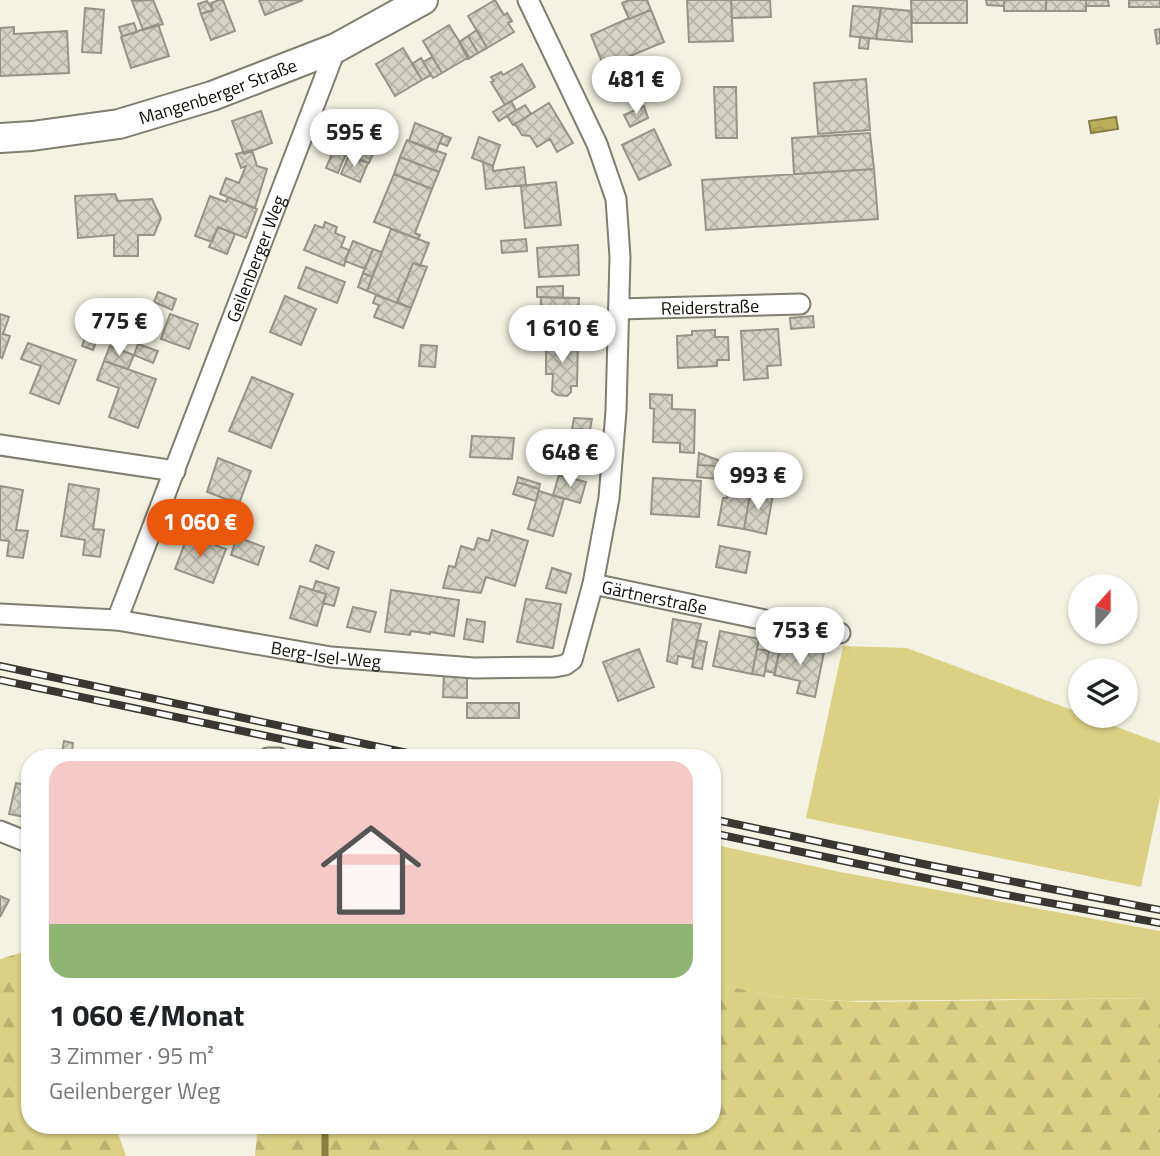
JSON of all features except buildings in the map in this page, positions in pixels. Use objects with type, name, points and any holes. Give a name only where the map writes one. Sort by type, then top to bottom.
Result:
[{"type":"main road","name":"Mangenberger Straße","points":[[0,138],[119,124],[212,96],[336,48],[423,0]]},
{"type":"street","points":[[527,0],[597,144],[616,200],[620,257],[614,453],[609,498],[593,583]]},
{"type":"street","name":"Geilenberger Weg","points":[[117,620],[336,48]]},
{"type":"street","name":"Reiderstraße","points":[[619,309],[800,304]]},
{"type":"street","points":[[0,445],[175,471]]},
{"type":"street","name":"Berg-Isel-Weg","points":[[0,614],[117,620],[331,657],[474,668],[554,667],[565,665],[572,660],[593,583]]},
{"type":"street","name":"Gärtnerstraße","points":[[593,583],[765,621],[840,633]]},
{"type":"street","points":[[0,831],[21,839]]},
{"type":"green space","points":[[843,646],[907,648],[1068,708],[1068,728],[1119,728],[1160,743],[1160,797],[1141,887],[806,818]]},
{"type":"green space","points":[[721,846],[840,872],[1160,931],[1160,998],[848,1001],[785,998],[721,985]]},
{"type":"green space","points":[[21,953],[21,1134],[118,1134],[126,1156],[0,1156],[0,959]]},
{"type":"green space","points":[[721,985],[785,998],[861,1002],[1160,998],[1160,1156],[255,1156],[257,1134],[721,1134]]},
{"type":"water","points":[[1116,117],[1118,129],[1091,133],[1089,121]]},
{"type":"waterway","points":[[325,1134],[325,1156]]},
{"type":"railway","points":[[0,666],[389,749]]},
{"type":"railway","points":[[0,680],[328,749]]},
{"type":"railway","points":[[721,821],[1160,910]]},
{"type":"railway","points":[[721,835],[1001,894],[1160,923]]}]
